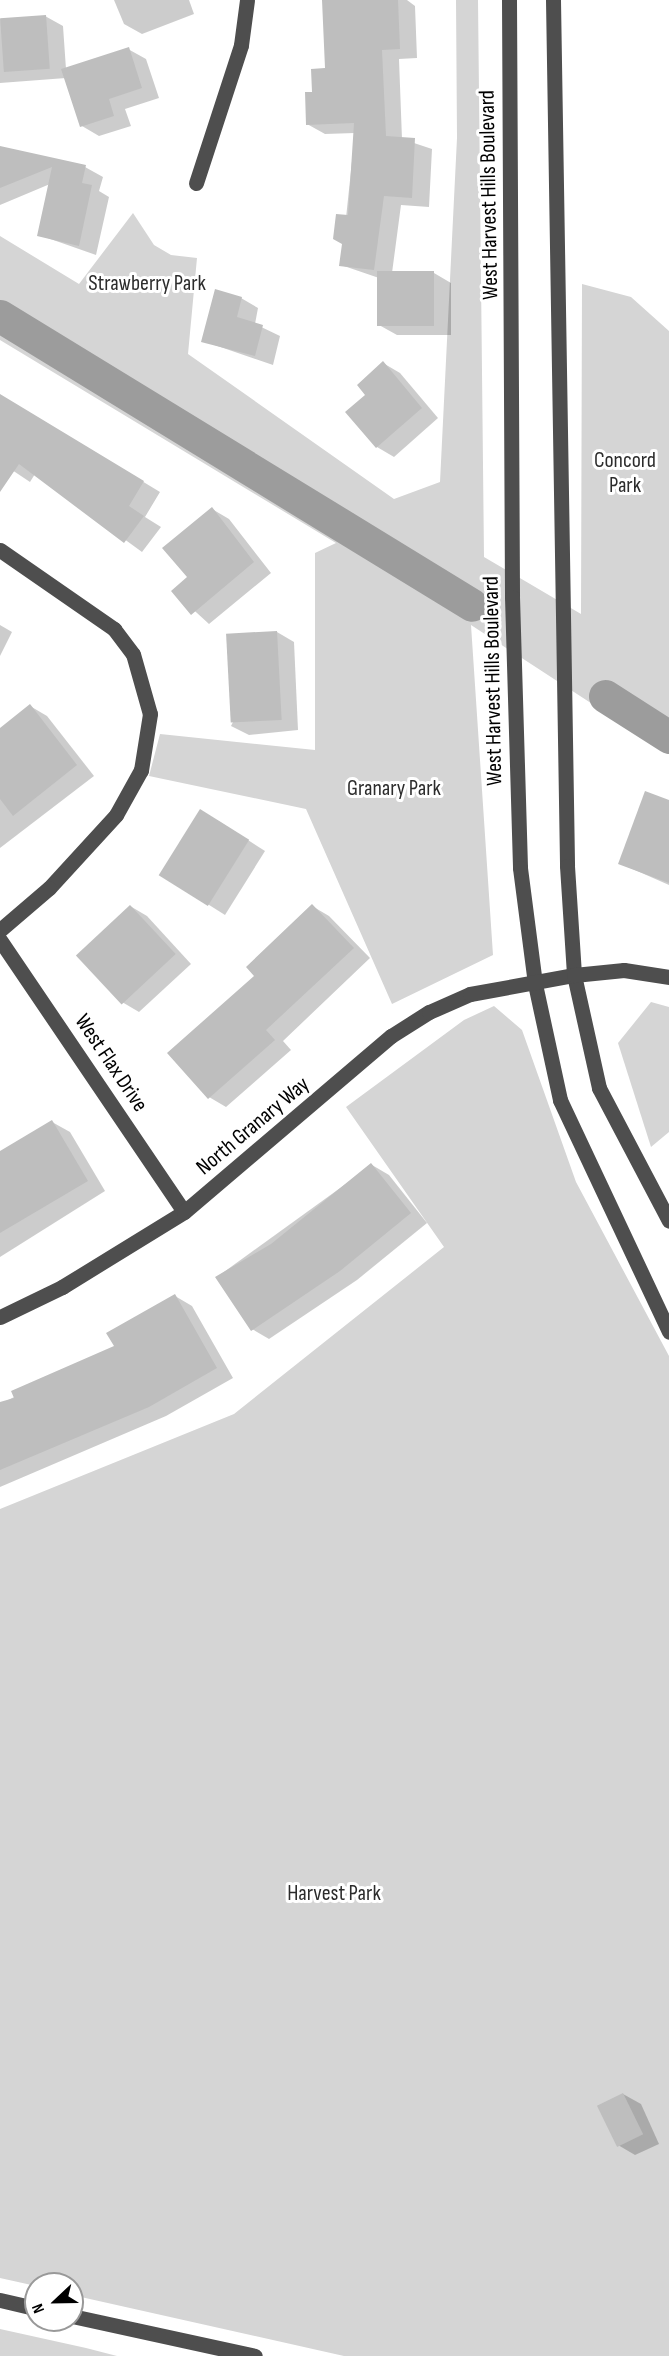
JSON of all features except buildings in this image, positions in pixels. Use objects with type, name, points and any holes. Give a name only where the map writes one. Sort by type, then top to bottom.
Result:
[{"type":"street","points":[[196,183],[241,45],[247,0]]},
{"type":"street","name":"West Harvest Hills Boulevard","points":[[510,0],[514,657],[520,868],[535,984],[560,1100],[669,1332]]},
{"type":"street","points":[[553,0],[567,866],[574,975],[599,1088],[669,1221]]},
{"type":"street","points":[[0,550],[114,629],[133,654],[150,714],[141,770],[131,792],[92,843],[0,930]]},
{"type":"street","name":"West Flax Drive","points":[[0,940],[184,1212]]},
{"type":"street","name":"North Granary Way","points":[[0,1317],[62,1287],[184,1212],[391,1036],[470,994],[535,984],[574,975],[624,970],[669,977]]},
{"type":"street","points":[[0,2300],[24,2305]]},
{"type":"street","points":[[84,2319],[255,2356]]},
{"type":"green space","points":[[456,0],[478,0],[484,557],[581,614],[582,284],[631,297],[669,331],[669,754],[471,625],[493,955],[392,1004],[306,809],[149,776],[160,734],[315,750],[315,553],[336,543],[0,340],[0,236],[79,284],[133,213],[154,245],[171,255],[197,258],[188,354],[394,499],[440,482],[457,138]]},
{"type":"green space","points":[[651,1002],[669,1007],[669,1132],[651,1147],[618,1043]]},
{"type":"green space","name":"Harvest Park","points":[[494,1006],[522,1030],[576,1182],[669,1356],[669,2356],[344,2356],[84,2298],[84,2272],[24,2272],[24,2283],[0,2278],[0,1509],[234,1414],[444,1247],[346,1107],[464,1020]]},
{"type":"green space","points":[[0,2329],[86,2348],[117,2356],[0,2356]]},
{"type":"waterway","points":[[0,316],[472,605]]},
{"type":"waterway","points":[[605,696],[669,737]]},
{"type":"park label","name":"Strawberry Park","points":[[147,284]]},
{"type":"park label","name":"Concord Park","points":[[625,473]]},
{"type":"park label","name":"Granary Park","points":[[394,789]]}]
